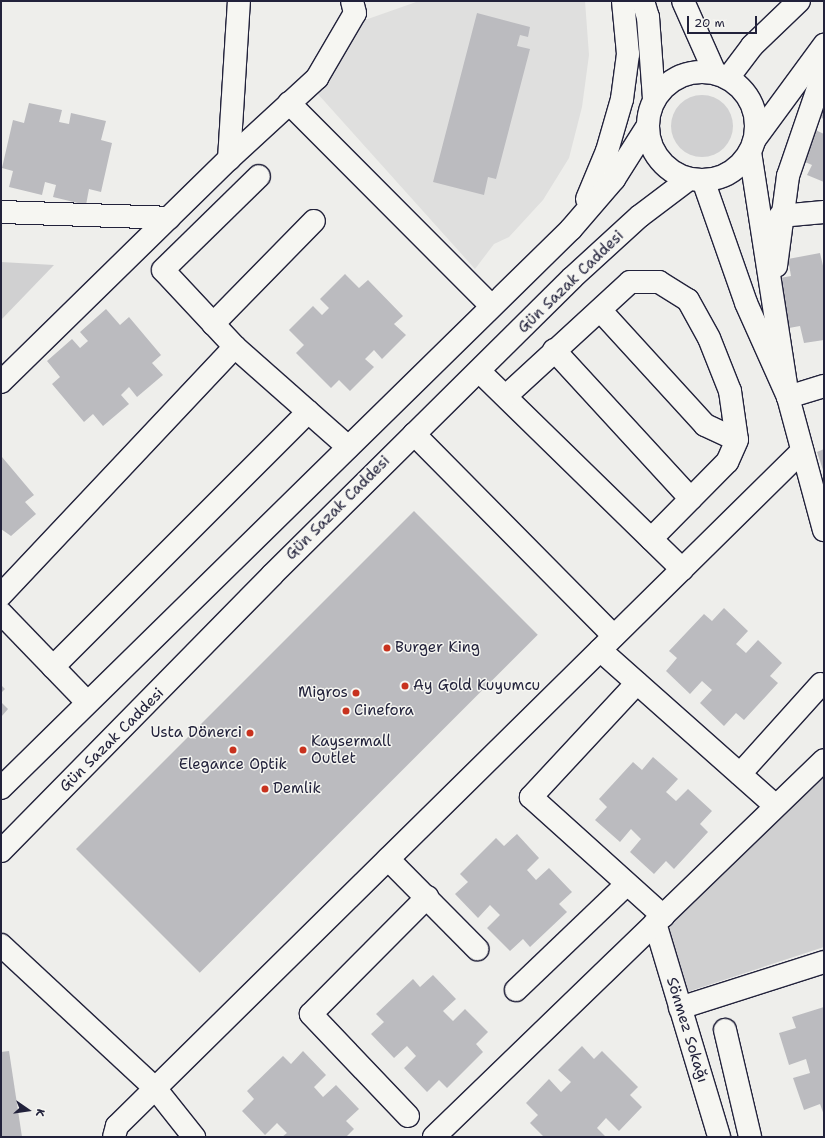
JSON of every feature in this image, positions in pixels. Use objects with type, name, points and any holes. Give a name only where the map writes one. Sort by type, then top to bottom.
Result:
[{"type":"street","points":[[229,159],[239,1]]},
{"type":"street","points":[[1,382],[229,159],[317,78],[355,13],[352,1]]},
{"type":"street","points":[[571,229],[600,170],[622,99],[628,54],[623,1]]},
{"type":"street","points":[[1,788],[348,446],[571,229],[614,179],[647,127],[654,100],[648,17],[643,1]]},
{"type":"street","points":[[683,1],[722,75],[749,97],[757,124],[752,145],[778,337],[788,397],[824,530]]},
{"type":"street","points":[[654,100],[662,88],[687,73],[722,75],[799,1]]},
{"type":"street","points":[[647,127],[655,154],[676,174],[696,180],[730,172],[752,145],[824,45]]},
{"type":"street","points":[[778,337],[776,256],[780,216],[796,147],[824,71]]},
{"type":"street","points":[[289,103],[491,306]]},
{"type":"street","points":[[259,176],[163,270],[235,348],[348,446]]},
{"type":"street","points":[[696,180],[746,303],[788,397]]},
{"type":"street","name":"Gün Sazak Caddesi","points":[[1,852],[414,434],[610,242],[696,180]]},
{"type":"street","points":[[1,212],[169,218]]},
{"type":"street","points":[[780,216],[824,212]]},
{"type":"street","points":[[213,324],[314,221]]},
{"type":"street","points":[[506,396],[554,350],[630,282],[659,282],[680,292],[699,319],[720,364],[737,418],[737,440],[727,462],[651,539]]},
{"type":"street","points":[[600,310],[705,425],[737,440]]},
{"type":"street","points":[[1,595],[235,348]]},
{"type":"street","points":[[554,350],[691,499]]},
{"type":"street","points":[[479,370],[682,569]]},
{"type":"street","points":[[788,397],[824,386]]},
{"type":"street","points":[[53,667],[308,412]]},
{"type":"street","points":[[414,434],[607,643],[637,683],[776,806]]},
{"type":"street","points":[[114,1137],[117,1126],[155,1088],[802,451]]},
{"type":"street","points":[[1,612],[87,702]]},
{"type":"street","points":[[637,683],[531,797],[626,884],[659,920]]},
{"type":"street","points":[[740,774],[821,684]]},
{"type":"street","points":[[434,1137],[824,760]]},
{"type":"street","points":[[388,858],[477,949]]},
{"type":"street","points":[[516,990],[626,884]]},
{"type":"street","points":[[408,1116],[311,1014],[427,897]]},
{"type":"street","name":"Sönmez Sokağı","points":[[659,920],[680,1008],[719,1137]]},
{"type":"street","points":[[1,945],[155,1088],[194,1137]]},
{"type":"street","points":[[680,1008],[824,962]]},
{"type":"street","points":[[725,1030],[750,1137]]},
{"type":"shaded area","points":[[419,1],[585,1],[589,55],[582,107],[569,158],[543,200],[509,237],[494,244],[475,269],[317,93],[365,20]]},
{"type":"shaded area","points":[[702,95],[714,97],[724,104],[731,114],[733,126],[731,138],[724,148],[714,155],[702,157],[690,155],[680,148],[673,138],[671,126],[673,114],[680,104],[690,97]]},
{"type":"shaded area","points":[[1,262],[54,265],[1,320]]},
{"type":"shaded area","points":[[824,777],[824,947],[684,993],[663,931]]},
{"type":"building","points":[[477,13],[530,27],[528,37],[520,35],[517,46],[530,49],[496,179],[488,177],[484,195],[433,182]]},
{"type":"building","points":[[824,92],[824,119],[814,115]]},
{"type":"building","points":[[29,103],[62,110],[59,122],[69,124],[71,113],[106,121],[101,140],[112,143],[101,192],[89,189],[86,205],[53,197],[56,185],[45,182],[42,195],[9,187],[13,171],[2,168],[13,120],[24,123]]},
{"type":"building","points":[[809,127],[824,134],[824,182],[807,175],[812,165],[796,158]]},
{"type":"building","points":[[820,253],[824,270],[824,340],[804,343],[800,326],[789,328],[780,278],[791,276],[788,259]]},
{"type":"building","points":[[345,274],[359,288],[368,280],[403,316],[394,324],[406,335],[382,359],[374,350],[365,359],[374,367],[350,391],[339,380],[331,388],[296,353],[304,345],[289,330],[313,306],[322,315],[329,308],[320,299]]},
{"type":"building","points":[[106,309],[120,325],[129,317],[161,355],[152,363],[163,375],[137,397],[129,387],[121,395],[129,404],[103,426],[93,414],[84,422],[52,384],[60,377],[47,361],[72,339],[80,348],[88,341],[80,332]]},
{"type":"building","points":[[824,449],[824,473],[817,452]]},
{"type":"building","points":[[2,457],[34,495],[25,502],[36,514],[11,536],[1,529]]},
{"type":"building","name":"Kaysermall Outlet","points":[[414,511],[538,635],[200,973],[76,849]]},
{"type":"building","points":[[724,608],[748,631],[736,644],[746,653],[758,640],[782,663],[770,676],[778,683],[744,720],[736,713],[724,726],[700,703],[712,690],[702,681],[690,694],[666,671],[677,658],[669,651],[704,614],[712,621]]},
{"type":"building","points":[[1,685],[5,689],[1,693]]},
{"type":"building","points":[[1,702],[8,709],[1,717]]},
{"type":"building","points":[[653,757],[678,779],[666,792],[676,801],[688,789],[712,811],[700,824],[708,832],[674,869],[666,861],[654,874],[630,852],[641,839],[631,829],[620,842],[595,820],[607,807],[599,799],[633,762],[642,770]]},
{"type":"building","points":[[517,834],[539,858],[527,870],[536,880],[549,868],[572,892],[559,904],[567,912],[530,947],[523,939],[510,951],[487,928],[500,915],[490,905],[478,918],[455,894],[468,882],[460,874],[496,838],[504,846]]},
{"type":"building","points":[[433,975],[456,999],[443,1011],[453,1021],[465,1009],[488,1032],[476,1044],[483,1052],[447,1088],[439,1080],[427,1092],[404,1068],[416,1056],[407,1046],[394,1058],[371,1034],[384,1022],[376,1014],[413,979],[420,987]]},
{"type":"building","points":[[824,1007],[824,1115],[820,1104],[804,1110],[793,1078],[810,1073],[806,1059],[789,1065],[779,1033],[796,1028],[792,1017]]},
{"type":"building","points":[[582,1046],[594,1059],[602,1051],[638,1087],[630,1095],[642,1107],[619,1131],[606,1118],[597,1128],[606,1137],[544,1137],[530,1123],[538,1115],[526,1103],[549,1079],[561,1092],[571,1082],[558,1070]]},
{"type":"building","points":[[9,1051],[22,1137],[1,1137],[1,1052]]},
{"type":"building","points":[[303,1051],[326,1075],[314,1087],[323,1097],[336,1085],[359,1109],[346,1121],[354,1129],[346,1137],[282,1137],[287,1133],[277,1123],[265,1135],[242,1111],[254,1099],[247,1091],[283,1056],[291,1064]]},
{"type":"place","name":"Burger King","points":[[387,648]]},
{"type":"place","name":"Ay Gold Kuyumcu","points":[[405,686]]},
{"type":"place","name":"Migros","points":[[356,693]]},
{"type":"place","name":"Cinefora","points":[[346,711]]},
{"type":"place","name":"Usta Dönerci","points":[[250,733]]},
{"type":"place","name":"Elegance Optik","points":[[233,750]]},
{"type":"place","name":"Kaysermall Outlet","points":[[303,750]]},
{"type":"place","name":"Demlik","points":[[265,789]]}]
